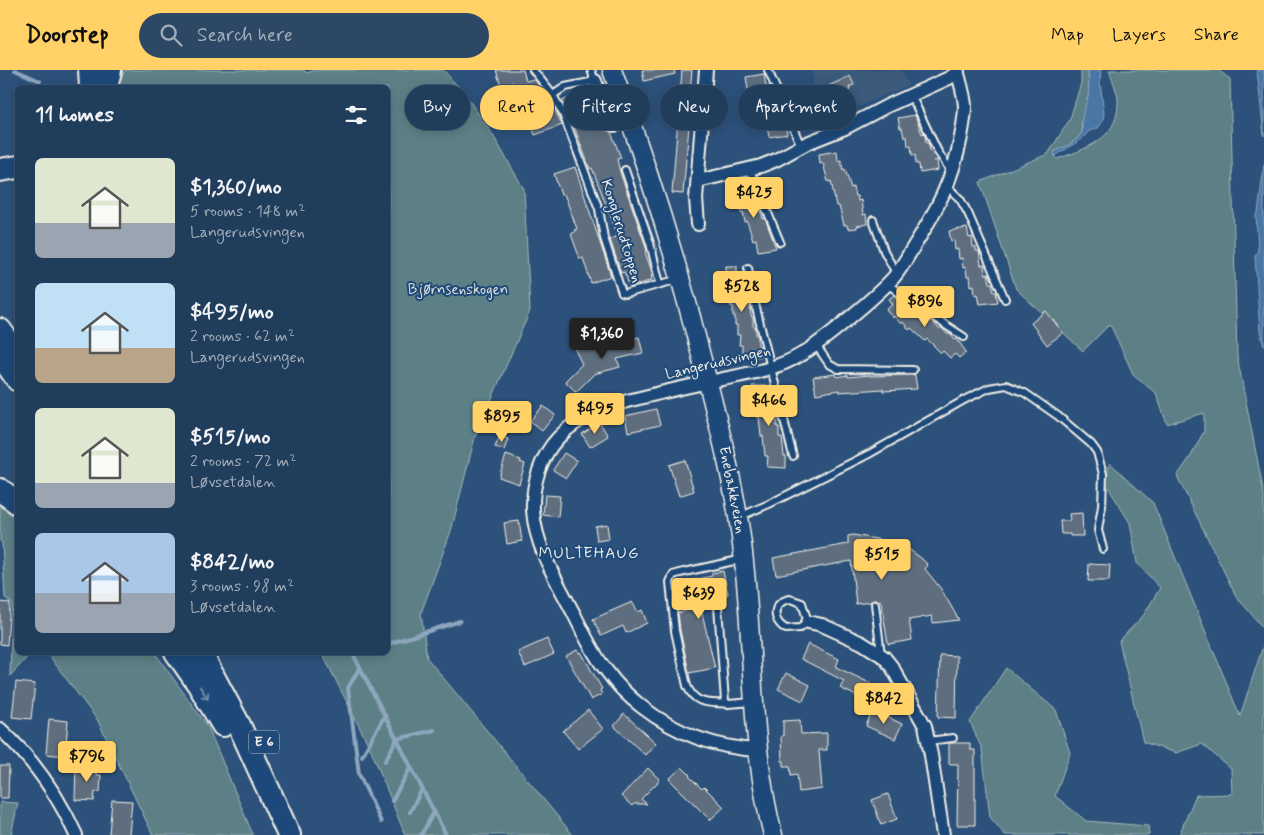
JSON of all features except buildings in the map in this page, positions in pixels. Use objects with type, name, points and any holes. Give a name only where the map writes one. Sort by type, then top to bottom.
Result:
[{"type":"highway","points":[[90,70],[91,85]]},
{"type":"highway","points":[[107,85],[110,70]]},
{"type":"highway","points":[[0,170],[15,168]]},
{"type":"highway","points":[[0,330],[15,350]]},
{"type":"highway","points":[[0,355],[15,376]]},
{"type":"highway","points":[[0,490],[15,501]]},
{"type":"highway","name":"E 6","points":[[178,655],[204,692],[236,748],[286,827]]},
{"type":"highway","name":"E 6","points":[[202,655],[239,725],[286,827]]},
{"type":"highway","name":"E 6","points":[[220,655],[268,750],[305,835]]},
{"type":"main road","name":"Enebakkveien","points":[[612,70],[617,85]]},
{"type":"main road","name":"Enebakkveien","points":[[633,130],[656,197],[708,382],[738,517],[744,559],[758,750],[763,787],[773,835]]},
{"type":"street","points":[[698,224],[696,199],[706,70]]},
{"type":"street","points":[[698,181],[776,160],[801,146],[844,128],[949,78],[958,71]]},
{"type":"street","name":"Langerudsvingen","points":[[758,750],[718,746],[666,724],[641,706],[615,682],[604,668],[588,642],[555,578],[536,531],[533,492],[539,470],[555,441],[571,425],[587,415],[610,406],[708,382],[756,373],[781,364],[816,345],[887,284],[931,221],[952,173],[959,147],[965,109],[958,71]]},
{"type":"street","points":[[808,622],[822,625],[862,643],[892,666],[925,726],[943,835]]},
{"type":"street","points":[[0,729],[22,750],[38,770],[62,808],[76,835]]},
{"type":"lane","name":"Konglerudtoppen","points":[[533,70],[545,85]]},
{"type":"lane","points":[[768,70],[801,146]]},
{"type":"lane","points":[[554,94],[565,87],[593,76]]},
{"type":"lane","points":[[911,95],[938,152],[952,173]]},
{"type":"lane","name":"Konglerudtoppen","points":[[554,97],[563,114],[597,203],[603,222],[604,238],[622,293],[626,294],[680,279]]},
{"type":"lane","points":[[749,168],[780,242]]},
{"type":"lane","points":[[625,170],[650,243],[660,284]]},
{"type":"lane","points":[[947,186],[960,199],[968,213],[1005,299]]},
{"type":"lane","points":[[873,220],[884,251],[896,273]]},
{"type":"lane","points":[[748,268],[770,368],[793,456]]},
{"type":"lane","points":[[887,284],[964,336]]},
{"type":"lane","points":[[816,345],[829,364],[838,369],[913,370]]},
{"type":"lane","points":[[738,517],[769,504],[870,454],[966,399],[989,388],[1006,386],[1025,393],[1058,416],[1091,444],[1097,452],[1103,474],[1102,506],[1098,530],[1103,550]]},
{"type":"lane","points":[[744,559],[673,575],[670,582],[675,630],[687,686],[691,695],[697,701],[728,704],[754,702]]},
{"type":"lane","points":[[790,599],[802,603],[808,622],[800,628],[786,629],[776,621],[777,609],[784,600],[790,599]]},
{"type":"lane","points":[[876,604],[881,656]]},
{"type":"lane","points":[[718,607],[725,701],[728,704]]},
{"type":"lane","points":[[928,741],[953,738]]},
{"type":"shaded area","points":[[813,70],[901,70],[908,85],[856,108],[856,85],[813,85]]},
{"type":"shaded area","points":[[1088,70],[1101,70],[1100,81],[1104,114],[1102,123],[1098,128],[1089,131],[1082,139],[1055,156],[1054,152],[1069,145],[1082,132],[1082,117],[1089,93]]},
{"type":"shaded area","points":[[1257,70],[1264,70],[1264,136]]},
{"type":"shaded area","points":[[1264,164],[1264,346],[1260,332],[1255,256],[1258,250],[1256,215],[1258,213]]},
{"type":"green space","name":"Bjørnsenskogen","points":[[125,70],[304,70],[306,73],[316,70],[443,70],[457,85],[405,85],[405,130],[470,130],[470,102],[480,116],[480,130],[490,130],[491,132],[524,189],[530,311],[475,437],[451,531],[421,613],[427,658],[573,835],[405,835],[372,752],[323,655],[390,655],[390,85],[118,85]]},
{"type":"green space","points":[[1081,70],[1088,70],[1089,93],[1081,125],[1082,132],[1069,145],[1054,152],[1057,159],[1098,141],[1106,135],[1112,126],[1116,116],[1118,100],[1109,70],[1218,70],[1230,79],[1237,356],[1264,494],[1264,629],[1236,596],[1177,476],[1191,456],[1204,431],[1204,413],[1167,424],[1156,393],[1134,376],[1110,324],[1083,351],[1016,289],[980,182],[1048,154],[1070,119],[1081,83]]},
{"type":"green space","points":[[1110,463],[1153,503],[1240,716],[1264,643],[1264,835],[1179,835],[1196,795],[1232,794],[1231,769],[1202,744],[1176,753],[1143,742],[1119,641],[1143,616],[1160,588],[1137,563],[1130,523],[1105,482]]},
{"type":"green space","points":[[0,506],[15,517],[15,655],[29,655],[10,676],[12,603],[5,598],[2,542],[0,541]]},
{"type":"green space","points":[[48,655],[156,655],[208,727],[253,835],[153,835],[98,721]]},
{"type":"green space","points":[[1006,668],[1056,710],[1070,753],[1055,796],[1086,821],[1148,826],[1149,835],[1005,835],[990,817],[982,749],[970,722]]},
{"type":"green space","points":[[0,802],[18,803],[11,835],[0,835]]},
{"type":"waterway","points":[[15,70],[40,81]]},
{"type":"waterway","points":[[390,643],[460,621]]},
{"type":"waterway","points":[[354,655],[446,835]]},
{"type":"waterway","points":[[360,667],[348,688],[359,774],[381,822]]},
{"type":"waterway","points":[[362,756],[385,715]]},
{"type":"waterway","points":[[385,761],[397,739],[434,730]]},
{"type":"waterway","points":[[392,801],[411,767]]},
{"type":"waterway","points":[[410,812],[422,789]]},
{"type":"waterway","points":[[421,835],[434,812]]},
{"type":"district","name":"MULTEHAUG","points":[[589,553]]}]
